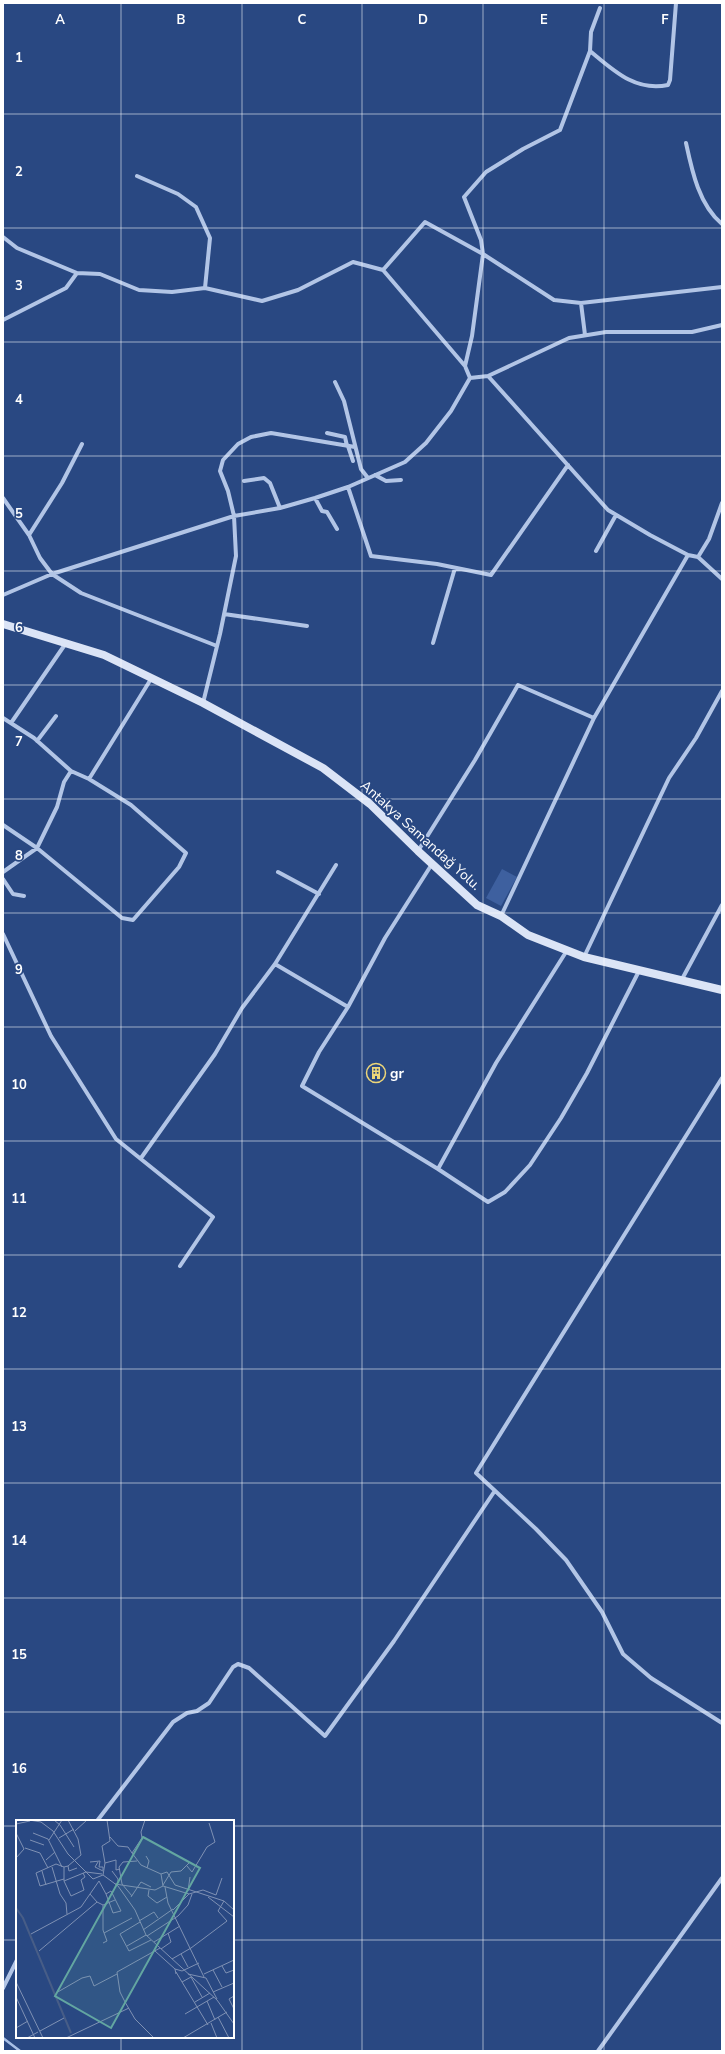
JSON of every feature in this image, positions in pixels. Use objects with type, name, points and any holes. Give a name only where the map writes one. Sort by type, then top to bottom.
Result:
[{"type":"street","points":[[590,51],[623,78],[654,88],[668,85],[670,80],[676,3]]},
{"type":"street","points":[[465,366],[472,336],[483,254],[481,240],[464,197],[486,172],[524,149],[560,130],[590,51],[591,32],[600,8]]},
{"type":"street","points":[[686,143],[698,187],[707,207],[713,216],[722,224]]},
{"type":"street","points":[[137,176],[178,194],[196,207],[210,238],[205,288]]},
{"type":"street","points":[[383,270],[425,222],[483,254],[554,300],[581,303],[722,287]]},
{"type":"street","points":[[3,237],[17,248],[77,273],[100,274],[139,290],[172,292],[205,288],[262,301],[298,290],[353,262],[383,270],[465,366],[470,378]]},
{"type":"street","points":[[3,320],[66,288],[77,273]]},
{"type":"street","points":[[581,303],[585,335]]},
{"type":"street","points":[[470,378],[488,376],[569,338],[606,332],[692,332],[722,324]]},
{"type":"street","points":[[488,376],[608,510],[650,535],[688,554],[698,557],[722,579]]},
{"type":"street","points":[[3,593],[52,574],[234,516],[280,508],[315,498],[348,487],[404,462],[426,443],[451,411],[470,378]]},
{"type":"street","points":[[335,382],[344,401],[361,469],[368,478]]},
{"type":"street","points":[[203,703],[236,556],[234,516],[228,491],[220,471],[223,460],[238,444],[251,437],[271,433],[355,447]]},
{"type":"street","points":[[327,433],[345,437],[353,461]]},
{"type":"street","points":[[29,536],[62,483],[82,444]]},
{"type":"street","points":[[348,487],[371,556],[455,568],[491,576],[568,465]]},
{"type":"street","points":[[375,475],[386,481],[401,480]]},
{"type":"street","points":[[244,480],[264,478],[270,482],[280,508]]},
{"type":"street","points":[[3,498],[29,536],[40,558],[52,574],[81,593],[216,646]]},
{"type":"street","points":[[315,498],[322,511],[327,512],[337,529]]},
{"type":"street","points":[[698,557],[710,539],[722,503]]},
{"type":"street","points":[[596,551],[616,515]]},
{"type":"street","points":[[501,916],[594,718],[688,554]]},
{"type":"street","points":[[433,643],[455,568]]},
{"type":"street","points":[[224,614],[307,626]]},
{"type":"street","name":"Antakya Samandağ Yolu.","points":[[3,624],[104,655],[203,703],[323,768],[370,804],[418,851],[477,905],[501,916],[528,935],[566,952],[722,990]]},
{"type":"street","points":[[11,723],[66,643]]},
{"type":"street","points":[[89,779],[151,679]]},
{"type":"street","points":[[418,851],[475,760],[518,685],[594,718]]},
{"type":"street","points":[[584,957],[669,778],[696,738],[722,691]]},
{"type":"street","points":[[37,741],[56,716]]},
{"type":"street","points":[[3,718],[37,741],[71,771],[89,779],[131,805],[186,853],[178,867],[133,920],[122,918],[37,848],[3,825]]},
{"type":"street","points":[[3,872],[37,848],[57,807],[64,782],[71,771]]},
{"type":"street","points":[[433,864],[385,938],[348,1007],[319,1052],[302,1086],[438,1169],[488,1202],[505,1192],[530,1165],[561,1118],[587,1073],[639,971]]},
{"type":"street","points":[[141,1158],[215,1054],[242,1008],[275,964],[336,865]]},
{"type":"street","points":[[278,872],[318,894]]},
{"type":"street","points":[[3,879],[13,894],[24,896]]},
{"type":"street","points":[[680,981],[722,906]]},
{"type":"street","points":[[3,934],[51,1036],[116,1139],[213,1217],[180,1266]]},
{"type":"street","points":[[438,1169],[496,1063],[566,952]]},
{"type":"street","points":[[275,964],[348,1007]]},
{"type":"street","points":[[722,1078],[476,1473],[494,1492],[536,1529],[566,1560],[602,1612],[623,1654],[651,1678],[722,1723]]},
{"type":"street","points":[[98,1820],[173,1722],[187,1713],[197,1711],[209,1702],[233,1667],[238,1664],[249,1668],[325,1736],[394,1641],[494,1492]]},
{"type":"street","points":[[598,2051],[722,1878]]},
{"type":"street","points":[[3,1988],[16,1962]]},
{"type":"shaded area","points":[[502,869],[517,877],[501,906],[486,898]]},
{"type":"waterway","points":[[3,2038],[20,2051]]},
{"type":"place","name":"gr","points":[[376,1073]]}]
